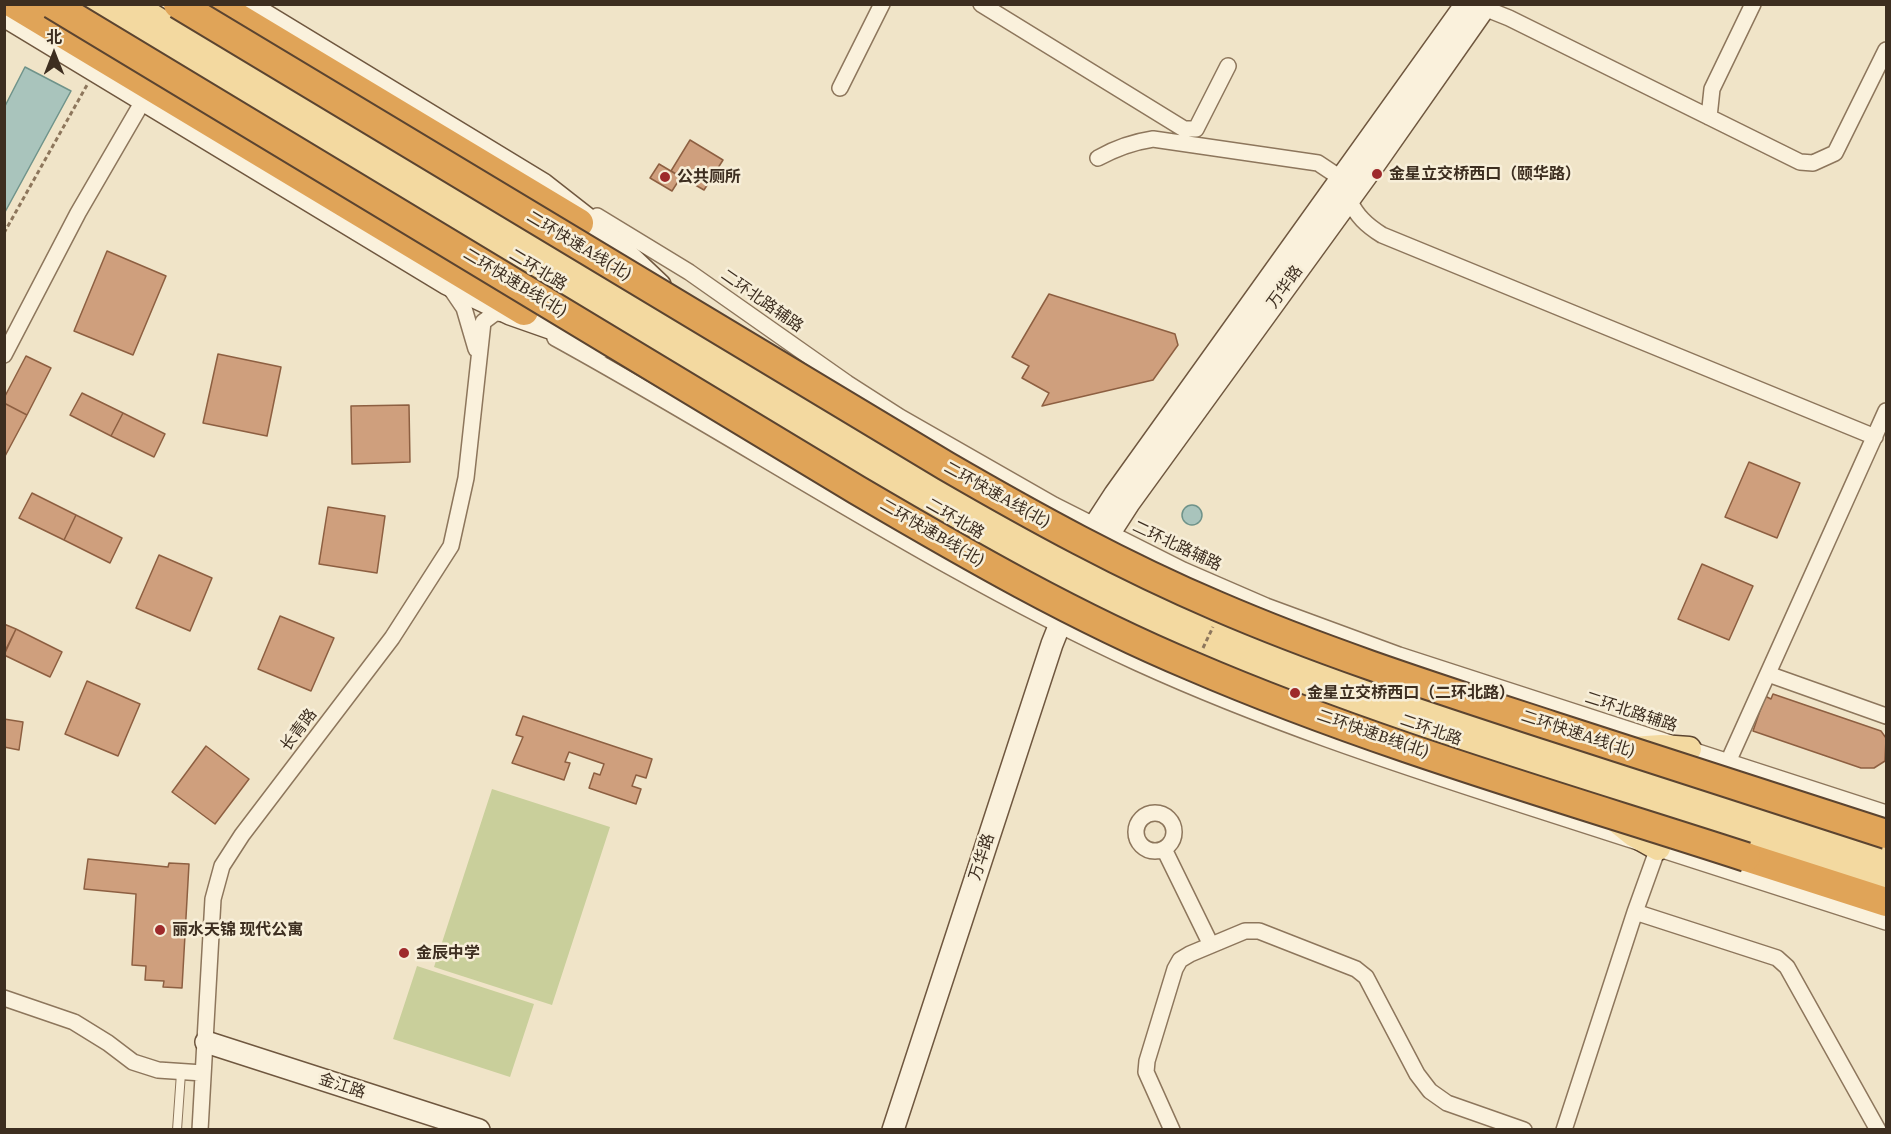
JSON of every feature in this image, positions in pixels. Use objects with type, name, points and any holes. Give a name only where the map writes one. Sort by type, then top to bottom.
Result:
[{"type":"highway","name":"二环快速B线(北)","points":[[51,4],[814,425],[912,523],[1041,594],[1148,647],[1323,718],[1887,902]]},
{"type":"highway","name":"二环快速A线(北)","points":[[178,4],[814,425],[946,466],[1044,522],[1133,568],[1217,606],[1301,640],[1423,683],[1887,833]]},
{"type":"highway","points":[[228,6],[596,234],[702,306],[814,425]]},
{"type":"highway","points":[[8,16],[171,99],[543,322],[658,384],[814,425]]},
{"type":"main road","name":"二环北路","points":[[97,4],[814,425],[976,532],[1078,573],[1179,635],[1379,712],[1544,757],[1824,848],[1887,877]]},
{"type":"main road","name":"二环北路","points":[[132,4],[679,344]]},
{"type":"main road","points":[[228,6],[520,170],[564,199],[603,231],[708,332],[814,425]]},
{"type":"main road","name":"万华路","points":[[894,1130],[1059,625],[1078,573],[1100,530],[1478,6]]},
{"type":"main road","points":[[8,16],[95,72],[447,284],[510,314],[704,382],[756,405],[814,425]]},
{"type":"main road","points":[[1544,757],[1652,747],[1689,749]]},
{"type":"main road","points":[[1544,757],[1626,829],[1658,848]]},
{"type":"main road","points":[[1887,833],[1848,839],[1824,848],[1887,902]]},
{"type":"main road","name":"二环北路","points":[[1824,848],[1887,858]]},
{"type":"main road","name":"金江路","points":[[206,1042],[478,1130]]},
{"type":"street","points":[[840,88],[882,4]]},
{"type":"street","points":[[981,4],[1184,129],[1196,129],[1228,66]]},
{"type":"street","points":[[1708,117],[1712,89],[1753,4]]},
{"type":"street","points":[[1478,6],[1509,18],[1800,162],[1813,163],[1835,153],[1887,50]]},
{"type":"street","points":[[4,355],[78,213],[143,101]]},
{"type":"street","points":[[1098,158],[1113,149],[1135,142],[1153,140],[1318,163],[1333,172],[1356,214],[1366,225],[1382,235],[1875,437]]},
{"type":"street","name":"二环北路辅路","points":[[520,170],[682,267],[882,406],[976,462],[1100,530],[1224,588],[1308,622],[1439,668],[1887,813]]},
{"type":"street","points":[[447,284],[464,308],[476,343],[477,367]]},
{"type":"street","points":[[477,367],[483,322],[495,313],[510,314],[615,371],[955,569],[1059,625],[1183,683],[1271,719],[1416,770],[1887,922]]},
{"type":"street","name":"长青路","points":[[200,1130],[213,899],[222,866],[242,835],[392,638],[451,546],[466,478],[477,367]]},
{"type":"street","points":[[1728,762],[1887,411]]},
{"type":"street","points":[[1768,674],[1887,716]]},
{"type":"street","points":[[1564,1130],[1658,848]]},
{"type":"street","points":[[1164,849],[1211,945]]},
{"type":"street","points":[[1635,912],[1777,958],[1787,967],[1878,1130]]},
{"type":"street","points":[[1172,1130],[1146,1072],[1147,1061],[1175,969],[1180,960],[1190,954],[1245,931],[1259,931],[1356,969],[1366,977],[1417,1074],[1430,1091],[1447,1103],[1524,1130]]},
{"type":"street","points":[[4,998],[74,1022],[108,1042],[133,1062],[158,1070],[203,1073]]},
{"type":"lane","points":[[177,1130],[181,1073]]},
{"type":"path","points":[[4,233],[95,72]]},
{"type":"path","points":[[1203,649],[1217,618]]},
{"type":"green space","points":[[492,789],[610,827],[552,1005],[434,967]]},
{"type":"green space","points":[[417,966],[534,1004],[510,1077],[393,1039]]},
{"type":"water","points":[[25,67],[71,91],[5,212],[5,106]]},
{"type":"water","points":[[1192,505],[1199,508],[1202,515],[1199,522],[1192,525],[1185,522],[1182,515],[1185,508]]},
{"type":"building","points":[[690,140],[723,160],[704,190],[671,171]]},
{"type":"building","name":"公共厕所","points":[[659,164],[681,177],[672,191],[650,178]]},
{"type":"building","points":[[107,251],[166,276],[133,355],[74,331]]},
{"type":"building","points":[[1049,294],[1175,334],[1178,345],[1153,380],[1042,406],[1049,393],[1022,378],[1029,366],[1012,357]]},
{"type":"building","points":[[218,354],[281,367],[267,436],[203,423]]},
{"type":"building","points":[[26,356],[51,368],[27,415],[4,403],[4,398]]},
{"type":"building","points":[[82,393],[123,413],[111,436],[70,415]]},
{"type":"building","points":[[4,403],[27,415],[4,458]]},
{"type":"building","points":[[409,405],[410,462],[352,464],[351,406]]},
{"type":"building","points":[[123,413],[165,434],[154,457],[111,436]]},
{"type":"building","points":[[1749,462],[1800,483],[1777,538],[1725,517]]},
{"type":"building","points":[[32,493],[76,515],[64,540],[19,518]]},
{"type":"building","points":[[328,507],[385,516],[377,573],[319,564]]},
{"type":"building","points":[[76,515],[122,538],[110,563],[64,540]]},
{"type":"building","points":[[159,555],[212,578],[190,631],[136,608]]},
{"type":"building","points":[[1702,564],[1753,586],[1729,640],[1678,619]]},
{"type":"building","points":[[280,616],[334,638],[311,691],[258,669]]},
{"type":"building","points":[[4,624],[16,629],[4,653]]},
{"type":"building","points":[[16,629],[62,652],[50,677],[4,655]]},
{"type":"building","points":[[87,681],[140,704],[118,756],[65,734]]},
{"type":"building","points":[[1773,694],[1881,731],[1886,738],[1885,761],[1874,768],[1861,768],[1753,731],[1765,696],[1771,699]]},
{"type":"building","points":[[523,716],[652,759],[646,778],[636,775],[632,786],[641,789],[636,804],[589,788],[594,773],[600,775],[604,764],[569,752],[565,762],[570,763],[564,780],[512,763],[523,737],[516,735]]},
{"type":"building","points":[[4,719],[23,722],[19,750],[4,747]]},
{"type":"building","points":[[206,746],[249,779],[215,824],[172,792]]},
{"type":"building","name":"丽水天锦 现代公寓","points":[[88,859],[168,867],[169,863],[189,864],[182,988],[163,987],[164,981],[145,980],[146,966],[132,965],[136,894],[84,889]]},
{"type":"place","name":"金星立交桥西口（颐华路）","points":[[1377,174]]},
{"type":"place","name":"公共厕所","points":[[665,177]]},
{"type":"place","name":"金星立交桥西口（二环北路）","points":[[1295,693]]},
{"type":"place","name":"丽水天锦 现代公寓","points":[[160,930]]},
{"type":"place","name":"金辰中学","points":[[404,953]]}]
